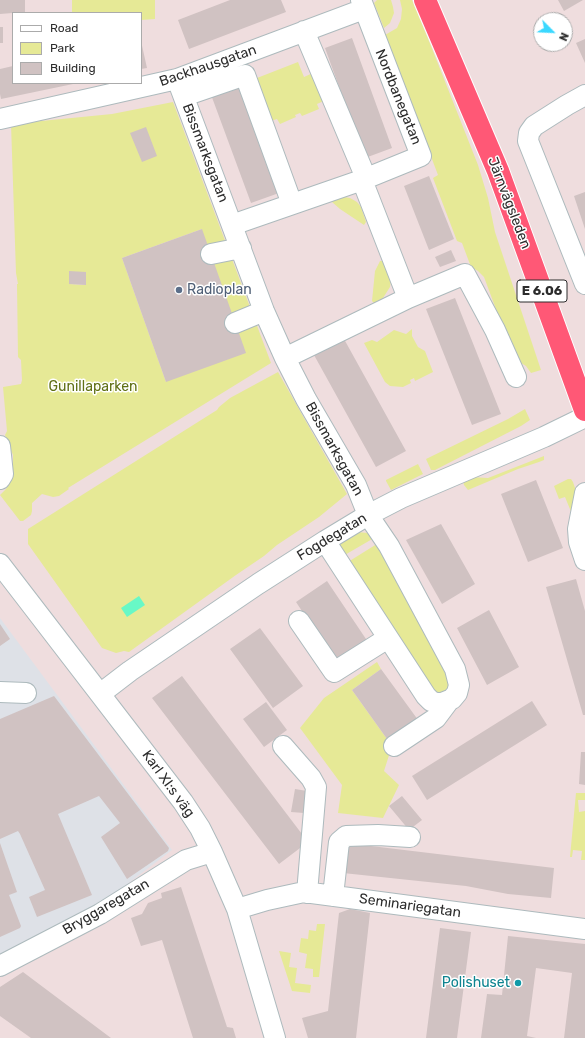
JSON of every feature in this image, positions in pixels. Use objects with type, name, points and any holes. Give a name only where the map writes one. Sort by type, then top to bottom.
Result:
[{"type":"highway","name":"Järnvägsleden","points":[[425,0],[498,171],[585,410]]},
{"type":"street","name":"Backhausgatan","points":[[0,118],[181,88],[363,4]]},
{"type":"street","name":"Nordbanegatan","points":[[232,225],[364,179],[421,156],[363,4]]},
{"type":"street","points":[[304,31],[364,179],[408,298]]},
{"type":"street","points":[[181,88],[246,75],[292,204]]},
{"type":"street","name":"Bissmarksgatan","points":[[181,88],[264,311],[285,358],[306,399],[356,485],[368,515],[389,546],[455,669],[459,685],[457,693],[436,718],[394,746]]},
{"type":"street","points":[[585,95],[534,126],[529,133],[528,142],[585,284]]},
{"type":"street","points":[[211,254],[241,248]]},
{"type":"street","points":[[285,358],[408,298],[465,274],[495,330],[516,377]]},
{"type":"street","points":[[235,323],[264,311]]},
{"type":"street","name":"Fogdegatan","points":[[100,694],[130,671],[258,584],[325,540],[368,515],[400,498],[544,437],[585,417]]},
{"type":"street","points":[[0,446],[3,474],[0,479]]},
{"type":"street","points":[[585,493],[578,529],[579,542],[585,560]]},
{"type":"street","points":[[325,540],[426,696],[431,701],[436,703],[448,702]]},
{"type":"street","name":"Karl XI:s väg","points":[[0,564],[183,802],[200,828],[237,909],[276,1038]]},
{"type":"street","points":[[299,621],[334,672],[388,638]]},
{"type":"street","points":[[0,692],[26,693]]},
{"type":"street","points":[[283,746],[311,778],[316,787],[306,893]]},
{"type":"street","points":[[333,896],[339,842],[346,836],[378,835],[410,837]]},
{"type":"street","name":"Bryggaregatan","points":[[0,966],[100,914],[186,860],[212,852]]},
{"type":"street","name":"Seminariegatan","points":[[237,909],[267,900],[306,893],[585,929]]},
{"type":"shaded area","points":[[139,596],[145,605],[127,617],[121,608]]},
{"type":"shaded area","points":[[0,618],[172,850],[100,905],[0,956]]},
{"type":"green space","points":[[72,0],[155,0],[155,19],[142,20],[142,12],[72,12]]},
{"type":"green space","points":[[377,0],[391,0],[393,7],[394,13],[390,23],[384,28],[374,3]]},
{"type":"green space","points":[[400,0],[412,0],[478,165],[488,198],[495,232],[541,370],[531,373],[526,366],[518,361],[500,320],[484,277],[471,267],[462,243],[457,241],[433,178],[438,175],[385,35],[397,28],[401,19],[402,9]]},
{"type":"green space","points":[[298,62],[304,77],[315,72],[326,100],[317,104],[319,109],[302,116],[300,113],[295,115],[296,117],[280,124],[277,119],[268,122],[254,85],[257,78]]},
{"type":"green space","name":"Gunillaparken","points":[[173,102],[271,363],[68,488],[69,489],[59,496],[53,497],[42,494],[32,503],[31,515],[23,521],[20,521],[0,495],[6,489],[11,480],[13,465],[13,455],[5,435],[7,431],[3,387],[21,384],[22,380],[21,360],[18,357],[18,284],[16,273],[11,124],[112,114]],"holes":[[[202,229],[166,382],[122,258]],[[85,277],[85,285],[69,284],[69,278]]]},
{"type":"green space","points":[[344,197],[350,198],[357,202],[361,207],[366,222],[364,225],[332,202],[332,199]]},
{"type":"green space","points":[[380,261],[384,263],[391,279],[390,287],[383,298],[374,303],[372,301],[375,271]]},
{"type":"green space","points":[[412,329],[412,336],[418,347],[425,351],[433,372],[415,381],[414,378],[410,380],[411,383],[403,387],[390,386],[385,382],[364,343],[372,340],[377,342],[394,330],[406,334]]},
{"type":"green space","points":[[278,372],[347,494],[319,517],[277,545],[264,556],[129,652],[124,651],[116,653],[102,648],[28,544],[28,529],[217,410],[230,398]]},
{"type":"green space","points":[[525,409],[530,420],[521,426],[435,470],[431,470],[426,459],[508,419]]},
{"type":"green space","points":[[544,456],[544,460],[468,490],[464,485],[463,481],[470,477],[488,478]]},
{"type":"green space","points":[[418,464],[423,474],[391,490],[386,480]]},
{"type":"green space","points":[[571,479],[573,482],[577,494],[572,514],[565,497],[559,499],[554,486]]},
{"type":"green space","points":[[357,532],[368,533],[374,538],[343,556],[338,549],[340,543]]},
{"type":"green space","points":[[380,542],[451,674],[450,688],[441,693],[431,692],[348,562]]},
{"type":"green space","points":[[377,662],[381,669],[352,690],[392,746],[384,771],[399,785],[383,818],[338,813],[342,785],[300,728],[324,698]]},
{"type":"green space","points":[[576,793],[585,793],[585,800],[578,800],[579,812],[585,811],[585,860],[581,860],[582,851],[573,850],[572,857],[570,857]]},
{"type":"green space","points":[[317,924],[325,924],[319,977],[313,977],[313,969],[305,968],[307,954],[299,952],[301,938],[308,939],[309,930],[316,931]]},
{"type":"green space","points":[[279,951],[291,953],[289,967],[297,968],[295,983],[311,985],[310,993],[292,991]]},
{"type":"building","points":[[0,0],[25,0],[25,12],[0,14]]},
{"type":"building","points":[[230,0],[281,0],[286,12],[189,49],[178,20]]},
{"type":"building","points":[[558,0],[583,0],[564,11]]},
{"type":"building","points":[[0,27],[3,27],[3,43],[0,43]]},
{"type":"building","points":[[352,38],[392,148],[365,158],[325,48]]},
{"type":"building","points":[[585,39],[585,63],[576,43]]},
{"type":"building","points":[[142,46],[147,68],[142,69]]},
{"type":"building","points":[[12,66],[12,84],[73,84],[1,99],[0,69]]},
{"type":"building","points":[[238,82],[279,193],[251,203],[210,92]]},
{"type":"building","points":[[146,127],[157,156],[142,162],[130,133]]},
{"type":"building","points":[[429,176],[454,239],[429,250],[404,186]]},
{"type":"building","points":[[585,192],[585,229],[574,196]]},
{"type":"building","name":"Radioplan","points":[[202,229],[246,353],[166,382],[122,258]]},
{"type":"building","points":[[451,250],[456,261],[440,267],[435,257]]},
{"type":"building","points":[[69,271],[86,272],[86,285],[69,284]]},
{"type":"building","points":[[455,298],[501,414],[472,425],[426,309]]},
{"type":"building","points":[[344,339],[406,451],[376,467],[314,355]]},
{"type":"building","points":[[536,480],[563,548],[528,562],[501,494]]},
{"type":"building","points":[[441,524],[475,584],[442,604],[406,540]]},
{"type":"building","points":[[576,579],[585,611],[585,715],[583,715],[546,587]]},
{"type":"building","points":[[327,581],[368,642],[337,664],[296,602]]},
{"type":"building","points":[[489,610],[519,667],[487,685],[457,628]]},
{"type":"building","points":[[0,624],[10,639],[0,646]]},
{"type":"building","points":[[260,628],[303,686],[273,708],[230,649]]},
{"type":"building","points":[[381,669],[421,724],[392,746],[352,690]]},
{"type":"building","points":[[182,676],[308,842],[279,864],[152,698]]},
{"type":"building","points":[[54,696],[169,848],[168,851],[127,879],[101,837],[120,823],[99,796],[58,814],[92,895],[37,917],[29,897],[45,890],[20,834],[18,831],[0,839],[0,719]]},
{"type":"building","points":[[532,701],[547,725],[427,800],[412,776]]},
{"type":"building","points":[[266,702],[287,730],[264,747],[243,719]]},
{"type":"building","points":[[581,752],[585,752],[585,785],[579,784]]},
{"type":"building","points":[[295,789],[307,791],[304,813],[291,812]]},
{"type":"building","points":[[402,796],[422,820],[409,830],[389,806]]},
{"type":"building","points":[[0,843],[17,892],[9,895],[21,926],[20,928],[0,937]]},
{"type":"building","points":[[346,843],[554,868],[551,898],[508,894],[466,886],[343,873]]},
{"type":"building","points":[[181,887],[227,1027],[233,1028],[236,1038],[193,1038],[162,940],[141,946],[131,918],[142,914],[148,903],[162,898],[161,893]]},
{"type":"building","points":[[350,909],[370,913],[356,1038],[308,1038],[302,1018],[328,1011],[339,913]]},
{"type":"building","points":[[440,928],[471,932],[457,1038],[426,1038]]},
{"type":"building","name":"Polishuset","points":[[508,936],[585,944],[585,1038],[564,1038],[572,973],[536,968],[527,1036],[536,1038],[481,1038],[487,994],[502,995]]},
{"type":"building","points":[[23,972],[111,1038],[31,1038],[0,1016],[0,987]]},
{"type":"place","name":"Radioplan","points":[[179,290]]},
{"type":"place","name":"Polishuset","points":[[518,983]]}]
